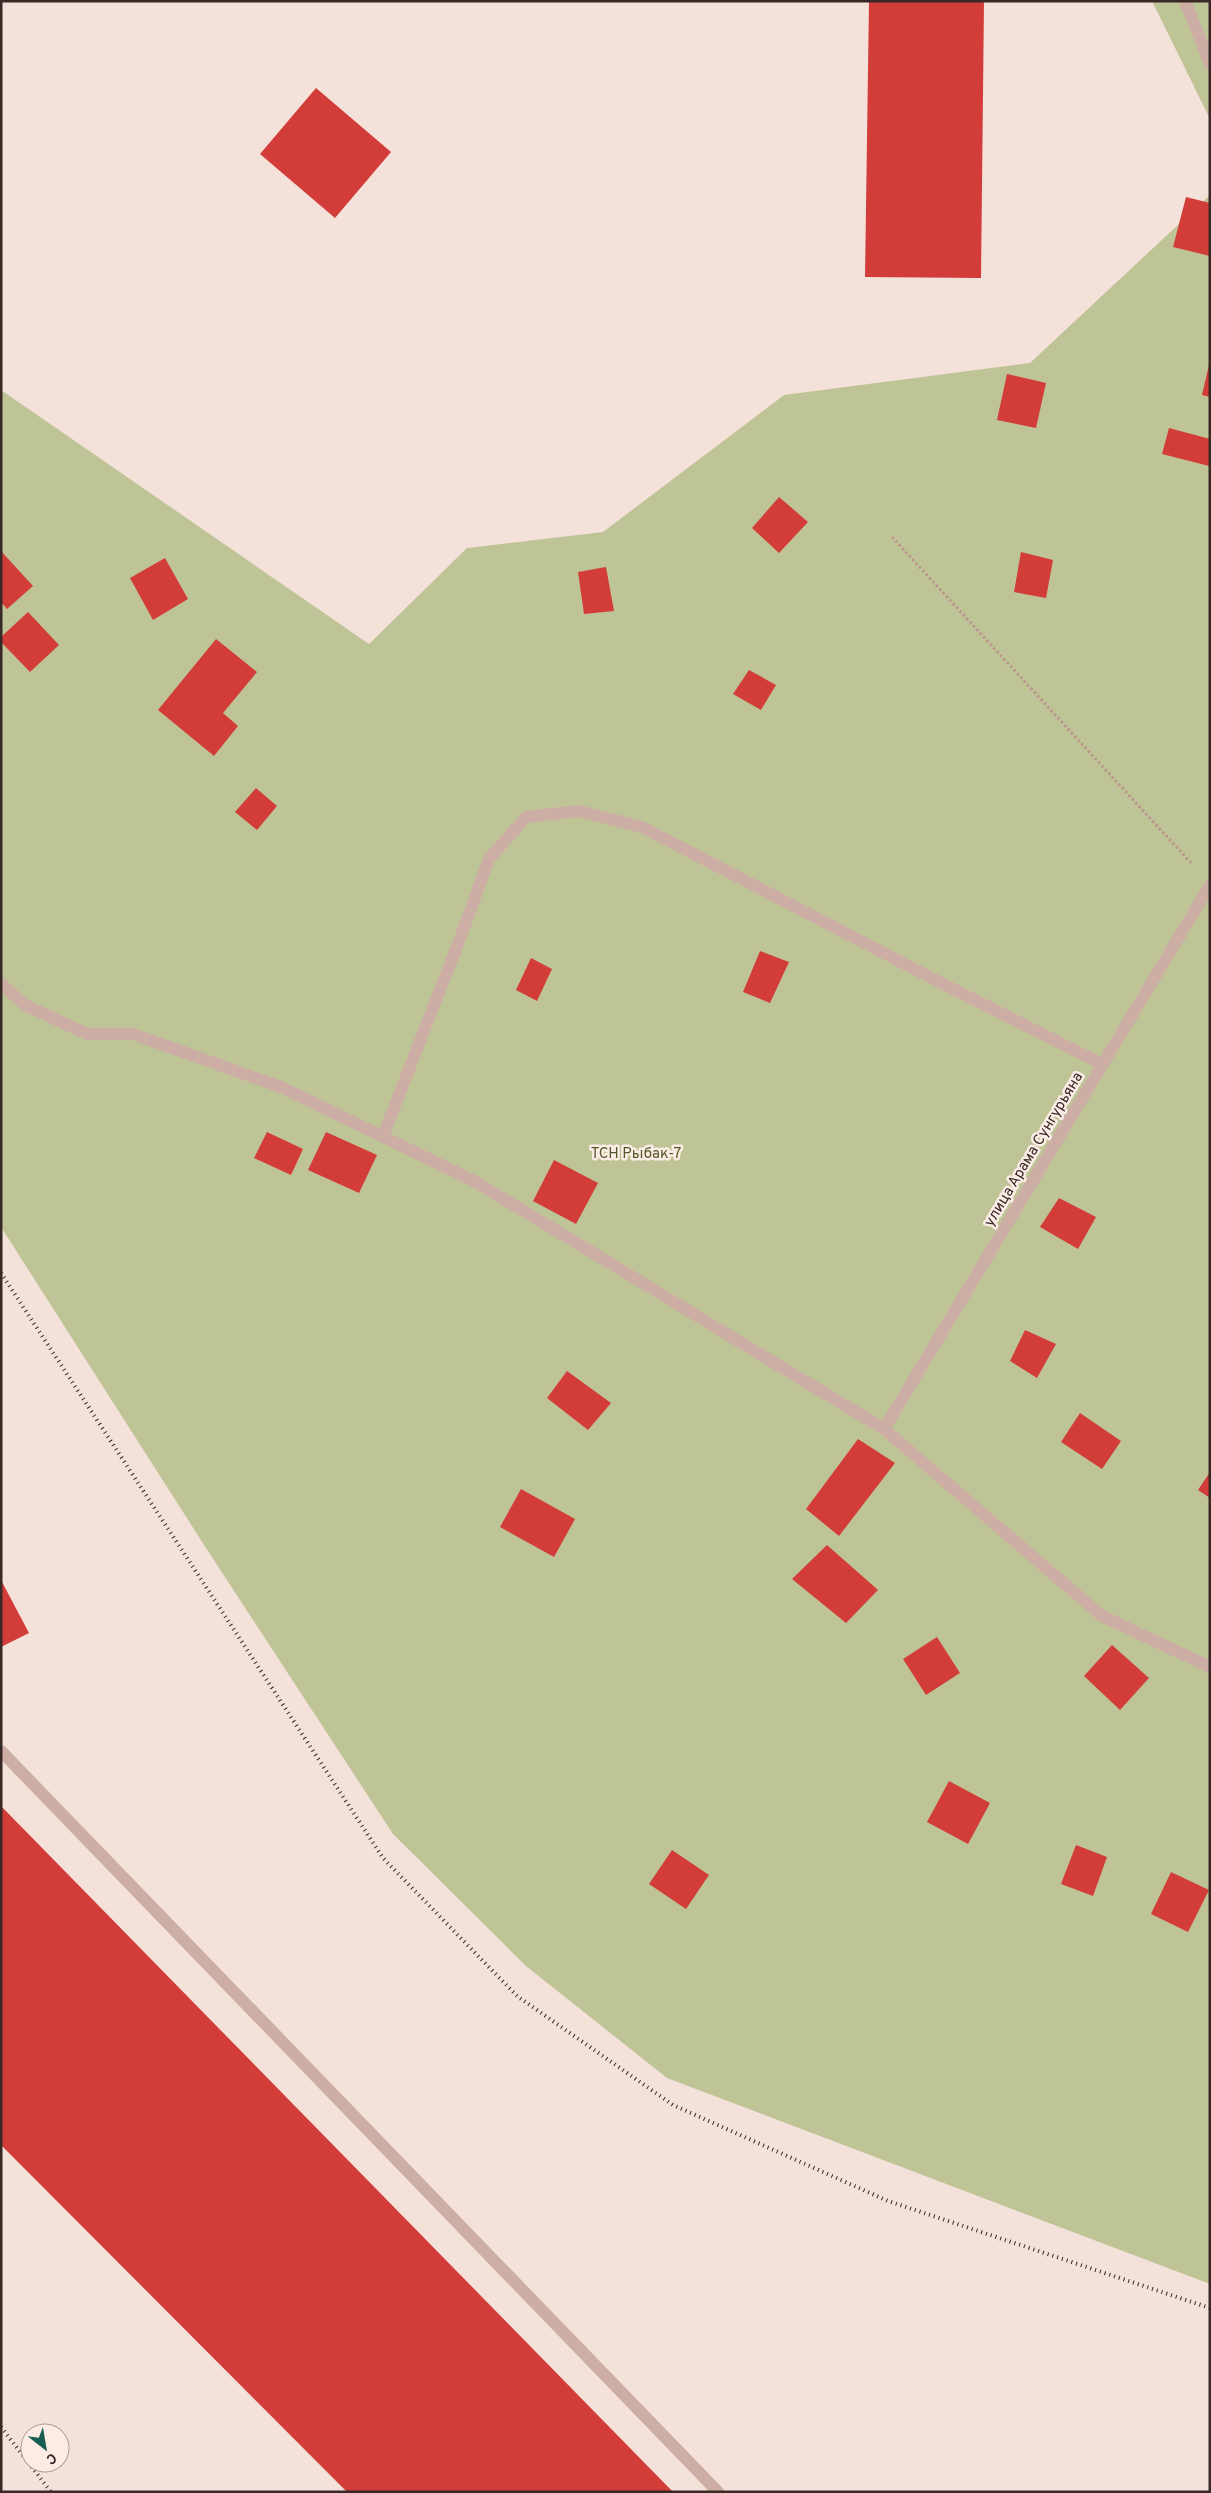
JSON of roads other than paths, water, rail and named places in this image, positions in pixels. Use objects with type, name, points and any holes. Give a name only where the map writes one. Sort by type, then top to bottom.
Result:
[{"type":"lane","points":[[1185,1],[1210,64]]},
{"type":"lane","points":[[382,1136],[461,936],[489,859],[526,817],[579,811],[642,827],[947,986],[1102,1064]]},
{"type":"lane","name":"улица Арама Сунгурьяна","points":[[884,1429],[1210,884]]},
{"type":"lane","points":[[1,984],[25,1004],[87,1034],[133,1034],[281,1086],[474,1181],[884,1429],[1102,1616],[1210,1667]]},
{"type":"lane","points":[[1,1751],[718,2492]]},
{"type":"railway","points":[[1,1273],[383,1858],[517,1996],[673,2105],[888,2201],[1210,2308]]},
{"type":"railway","points":[[1,2427],[51,2492]]},
{"type":"park label","name":"ТСН Рыбак-7","points":[[636,1153]]}]
